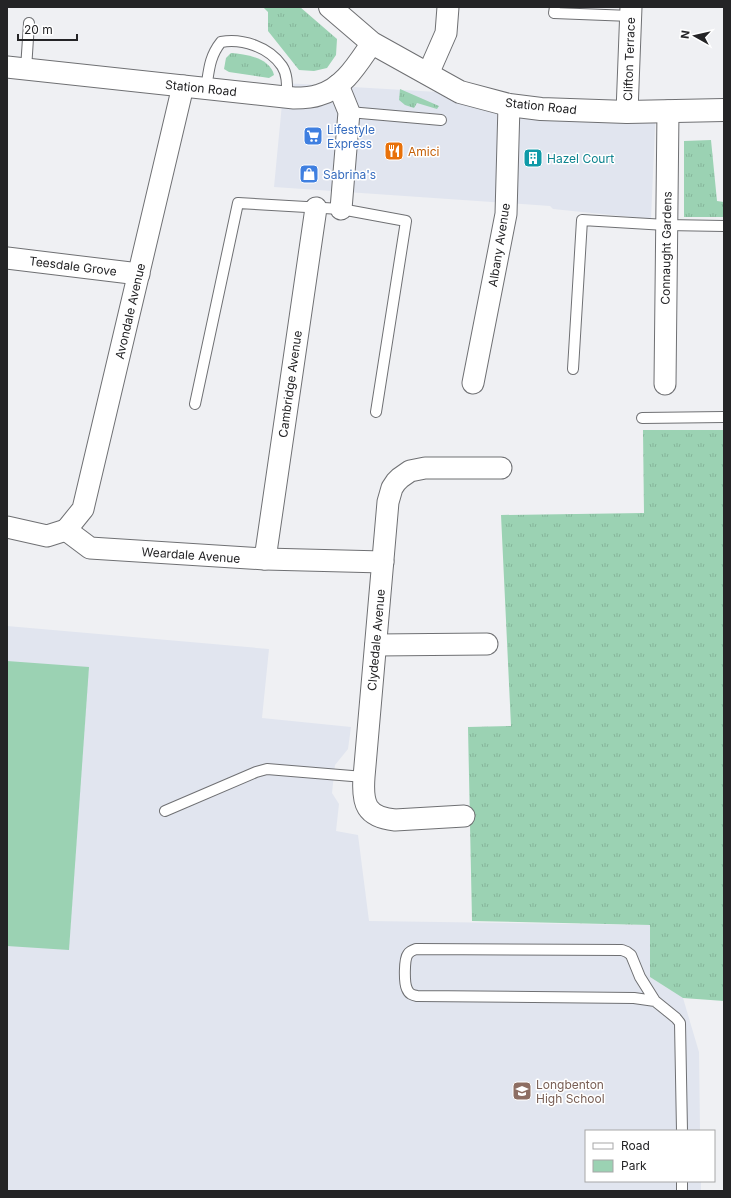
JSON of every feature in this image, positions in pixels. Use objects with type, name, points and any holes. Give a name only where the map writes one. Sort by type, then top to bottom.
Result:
[{"type":"main road","name":"Station Road","points":[[330,7],[372,43],[460,92],[509,105],[541,109],[627,112],[724,110]]},
{"type":"street","points":[[428,74],[446,33],[448,7]]},
{"type":"street","name":"Clifton Terrace","points":[[627,112],[631,11]]},
{"type":"street","name":"Station Road","points":[[16,68],[206,89],[307,98],[320,95],[338,85],[352,71],[372,43]]},
{"type":"street","points":[[338,85],[349,112],[341,209]]},
{"type":"street","name":"Avondale Avenue","points":[[66,530],[83,509],[183,86]]},
{"type":"street","name":"Albany Avenue","points":[[473,383],[506,214],[509,105]]},
{"type":"street","name":"Connaught Gardens","points":[[665,384],[668,111]]},
{"type":"street","name":"Cambridge Avenue","points":[[265,559],[316,208]]},
{"type":"street","name":"Teesdale Grove","points":[[7,258],[139,274]]},
{"type":"street","name":"Clydedale Avenue","points":[[464,816],[395,820],[379,816],[373,812],[365,802],[363,790],[388,502],[392,488],[400,478],[410,471],[425,468],[501,468]]},
{"type":"street","points":[[7,527],[48,536],[66,530]]},
{"type":"street","name":"Weardale Avenue","points":[[66,530],[90,548],[265,559],[383,562]]},
{"type":"street","points":[[376,645],[487,644]]},
{"type":"lane","points":[[555,7],[554,13],[631,11]]},
{"type":"lane","points":[[16,68],[29,23]]},
{"type":"lane","points":[[206,89],[215,50],[221,42],[231,40],[260,47],[272,56],[282,67],[287,80],[287,97]]},
{"type":"lane","points":[[349,112],[441,120]]},
{"type":"lane","points":[[195,404],[238,203],[341,209],[406,221],[376,412]]},
{"type":"lane","points":[[573,369],[582,220],[666,225],[724,226]]},
{"type":"lane","points":[[642,418],[724,417]]},
{"type":"lane","points":[[165,811],[256,772],[267,769],[364,778]]},
{"type":"lane","points":[[655,1001],[634,998],[417,996],[407,991],[406,960],[410,951],[416,950],[622,950],[627,952],[655,1001],[676,1018],[680,1024],[682,1130]]},
{"type":"shaded area","points":[[284,83],[656,105],[651,219],[553,209],[550,206],[274,187]]},
{"type":"shaded area","points":[[7,626],[269,649],[262,718],[351,727],[348,749],[335,765],[332,793],[339,804],[336,831],[358,835],[369,921],[650,925],[650,977],[683,998],[699,1052],[700,1130],[585,1130],[585,1182],[701,1182],[701,1191],[7,1191]]},
{"type":"green space","points":[[263,7],[300,7],[337,39],[336,55],[327,68],[314,71],[299,70],[268,31],[268,12]]},
{"type":"green space","points":[[231,53],[243,54],[263,61],[272,69],[274,75],[269,78],[229,72],[224,69],[226,58]]},
{"type":"green space","points":[[400,89],[439,106],[437,109],[417,103],[414,108],[405,105],[399,100]]},
{"type":"green space","points":[[711,140],[717,201],[724,202],[724,217],[684,217],[684,141]]},
{"type":"green space","points":[[643,430],[724,430],[724,1001],[683,998],[650,977],[650,925],[472,921],[468,727],[511,726],[501,515],[644,513]]},
{"type":"green space","points":[[7,661],[89,667],[69,950],[7,946]]},
{"type":"place","name":"Lifestyle Express","points":[[313,136]]},
{"type":"place","name":"Amici","points":[[394,151]]},
{"type":"place","name":"Hazel Court","points":[[533,158]]},
{"type":"place","name":"Sabrina's","points":[[309,174]]},
{"type":"place","name":"Longbenton High School","points":[[522,1091]]}]
